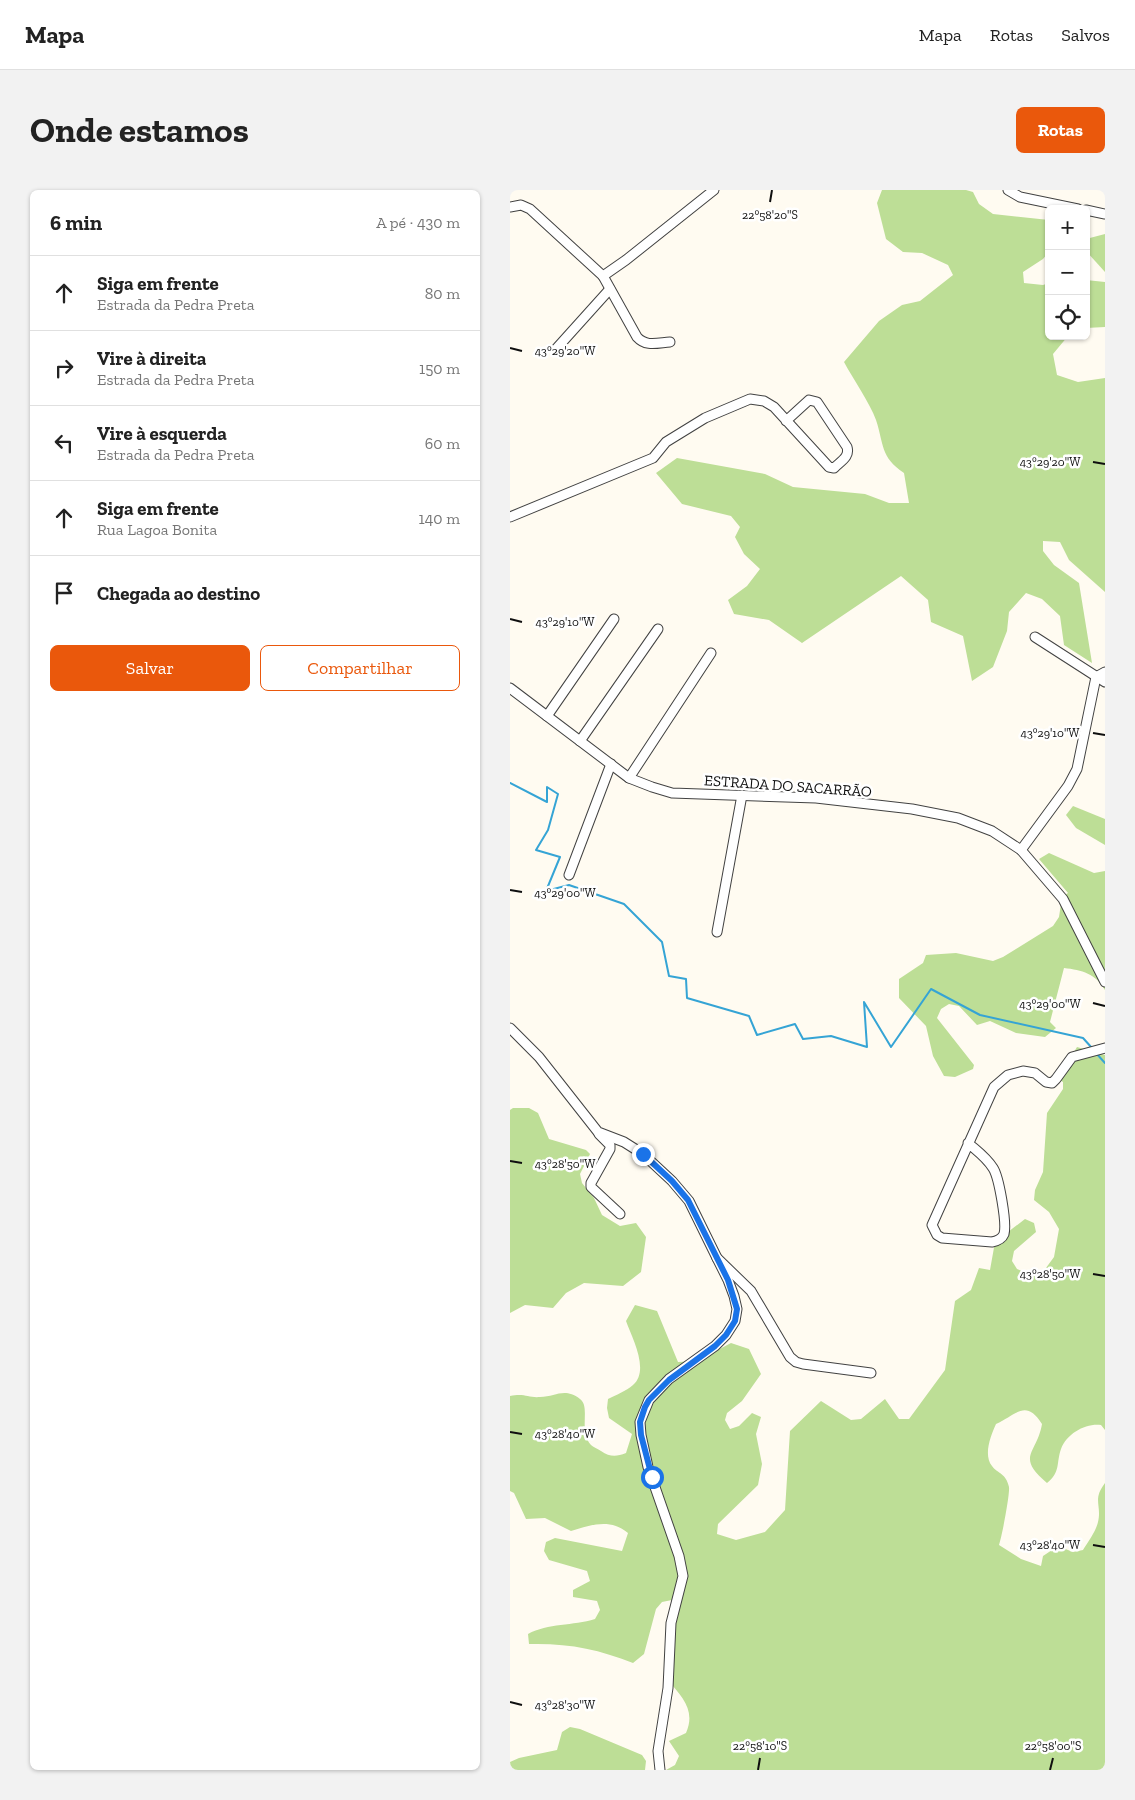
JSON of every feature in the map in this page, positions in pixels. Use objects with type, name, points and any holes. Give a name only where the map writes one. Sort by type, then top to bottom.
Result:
[{"type":"street","points":[[603,276],[714,190]]},
{"type":"street","points":[[1008,190],[1020,197],[1059,205]]},
{"type":"street","points":[[510,207],[521,205],[530,209],[603,276],[642,343],[670,342]]},
{"type":"street","points":[[1090,211],[1105,214]]},
{"type":"street","points":[[556,349],[610,289]]},
{"type":"street","points":[[510,518],[653,458],[666,442],[705,418],[750,399],[764,401],[774,407],[829,467],[834,468],[847,457],[849,453],[847,447],[814,400],[809,400],[786,420]]},
{"type":"street","points":[[548,716],[614,619]]},
{"type":"street","points":[[580,741],[658,629]]},
{"type":"street","points":[[1035,637],[1105,682]]},
{"type":"street","points":[[629,778],[711,653]]},
{"type":"street","points":[[1021,850],[1068,786],[1077,769],[1096,677],[1105,672]]},
{"type":"street","name":"ESTRADA DO SACARRÃO","points":[[510,688],[629,778],[672,793],[816,798],[921,810],[958,818],[992,831],[1021,850],[1064,899],[1105,982]]},
{"type":"street","points":[[569,875],[611,764]]},
{"type":"street","points":[[717,932],[742,795]]},
{"type":"street","points":[[510,1028],[539,1057],[610,1145],[610,1149],[590,1182],[591,1187],[620,1214]]},
{"type":"street","points":[[968,1143],[985,1157],[994,1170],[1000,1190],[1004,1214],[1004,1234],[999,1240],[992,1242],[942,1238],[937,1235],[932,1225],[968,1143],[994,1087],[1008,1075],[1023,1071],[1035,1073],[1046,1082],[1052,1083],[1072,1057],[1105,1048]]},
{"type":"street","points":[[598,1132],[624,1142],[643,1154],[672,1181],[688,1200],[728,1280],[737,1309],[735,1321],[726,1335],[715,1346],[669,1380],[649,1400],[640,1422],[648,1467],[683,1576],[671,1623],[668,1688],[658,1751],[660,1770]]},
{"type":"street","points":[[717,1258],[751,1291],[790,1357],[796,1362],[871,1373]]},
{"type":"green space","points":[[882,190],[966,190],[973,192],[979,204],[993,214],[1045,220],[1045,257],[1023,272],[1024,283],[1045,284],[1045,340],[1065,340],[1053,354],[1057,375],[1078,382],[1105,378],[1105,592],[1069,560],[1060,542],[1043,541],[1043,551],[1054,565],[1079,583],[1092,663],[1064,645],[1060,616],[1042,599],[1026,593],[1009,612],[1007,631],[993,667],[972,681],[963,636],[931,622],[928,600],[901,576],[802,643],[769,620],[734,614],[728,600],[747,586],[760,569],[744,554],[735,537],[740,527],[731,516],[682,504],[656,473],[677,458],[765,474],[793,487],[865,494],[889,503],[909,503],[904,473],[887,456],[873,413],[844,362],[879,321],[902,305],[920,301],[953,275],[948,265],[922,253],[903,252],[886,239],[877,203]]},
{"type":"green space","points":[[1105,234],[1105,272],[1090,255],[1090,238]]},
{"type":"green space","points":[[1090,280],[1105,282],[1105,327],[1090,328]]},
{"type":"green space","points":[[1073,806],[1105,819],[1105,845],[1076,828],[1066,815]]},
{"type":"green space","points":[[1049,853],[1094,873],[1105,871],[1105,990],[1097,980],[1088,974],[1064,968],[1050,1022],[1056,1028],[1045,1037],[1016,1033],[990,1021],[977,1025],[959,1006],[949,1004],[941,1009],[937,1018],[974,1065],[973,1069],[955,1077],[944,1076],[933,1056],[926,1026],[899,998],[899,979],[923,963],[926,955],[956,953],[993,961],[1003,957],[1053,926],[1059,917],[1062,897],[1068,893],[1039,859]]},
{"type":"green space","points":[[1077,1047],[1105,1055],[1105,1430],[1101,1425],[1095,1425],[1083,1427],[1072,1434],[1064,1443],[1056,1471],[1047,1483],[1037,1474],[1030,1460],[1042,1424],[1031,1412],[1021,1411],[996,1424],[989,1445],[988,1456],[994,1469],[1004,1476],[1009,1487],[1006,1515],[999,1545],[1021,1559],[1041,1566],[1043,1556],[1058,1546],[1073,1552],[1083,1550],[1097,1525],[1099,1516],[1098,1498],[1105,1483],[1105,1770],[666,1770],[675,1765],[679,1756],[669,1741],[686,1733],[689,1725],[686,1704],[668,1680],[675,1611],[672,1600],[662,1602],[656,1609],[644,1654],[633,1663],[582,1648],[529,1644],[528,1634],[536,1630],[595,1619],[600,1610],[597,1601],[573,1597],[573,1590],[590,1581],[587,1571],[549,1560],[544,1551],[546,1542],[555,1538],[622,1551],[628,1533],[621,1528],[607,1524],[593,1525],[571,1531],[545,1518],[526,1519],[514,1493],[510,1491],[510,1396],[546,1397],[565,1393],[574,1395],[580,1399],[585,1408],[585,1433],[591,1445],[607,1454],[619,1455],[626,1453],[632,1434],[609,1418],[607,1408],[608,1399],[633,1385],[638,1379],[640,1363],[626,1321],[635,1305],[657,1311],[678,1362],[697,1361],[731,1343],[749,1349],[761,1374],[742,1401],[727,1413],[725,1420],[730,1429],[739,1426],[752,1413],[761,1417],[756,1434],[762,1464],[758,1485],[718,1524],[717,1534],[736,1540],[765,1532],[785,1510],[790,1431],[821,1401],[851,1420],[861,1419],[885,1399],[899,1419],[909,1419],[945,1370],[955,1301],[971,1290],[979,1268],[990,1270],[995,1242],[1025,1219],[1034,1223],[1036,1232],[1014,1251],[1012,1261],[1017,1269],[1034,1276],[1043,1272],[1054,1257],[1059,1229],[1049,1212],[1034,1200],[1035,1190],[1043,1172],[1047,1113],[1063,1089],[1063,1082],[1058,1079]]},
{"type":"green space","points":[[513,1108],[529,1108],[538,1113],[549,1139],[586,1150],[590,1154],[580,1174],[582,1183],[594,1198],[602,1215],[620,1226],[636,1223],[646,1237],[641,1272],[623,1286],[584,1283],[566,1293],[553,1308],[525,1305],[510,1313],[510,1110]]},
{"type":"green space","points":[[570,1727],[580,1729],[642,1755],[646,1761],[645,1770],[510,1770],[510,1762],[519,1758],[557,1750],[562,1732]]},
{"type":"waterway","points":[[510,783],[547,802],[547,787],[558,794],[548,830],[536,850],[560,857],[546,891],[569,885],[624,904],[662,942],[669,976],[686,979],[687,998],[749,1016],[757,1035],[795,1024],[803,1039],[831,1036],[867,1047],[864,1002],[891,1047],[931,989],[980,1015],[1083,1038],[1092,1048]]},
{"type":"waterway","points":[[1096,1053],[1105,1063]]},
{"type":"route","points":[[643,1154],[672,1181],[688,1200],[728,1280],[737,1309],[735,1321],[726,1335],[715,1346],[669,1380],[649,1400],[645,1407],[640,1422],[641,1435],[652,1477]]}]
